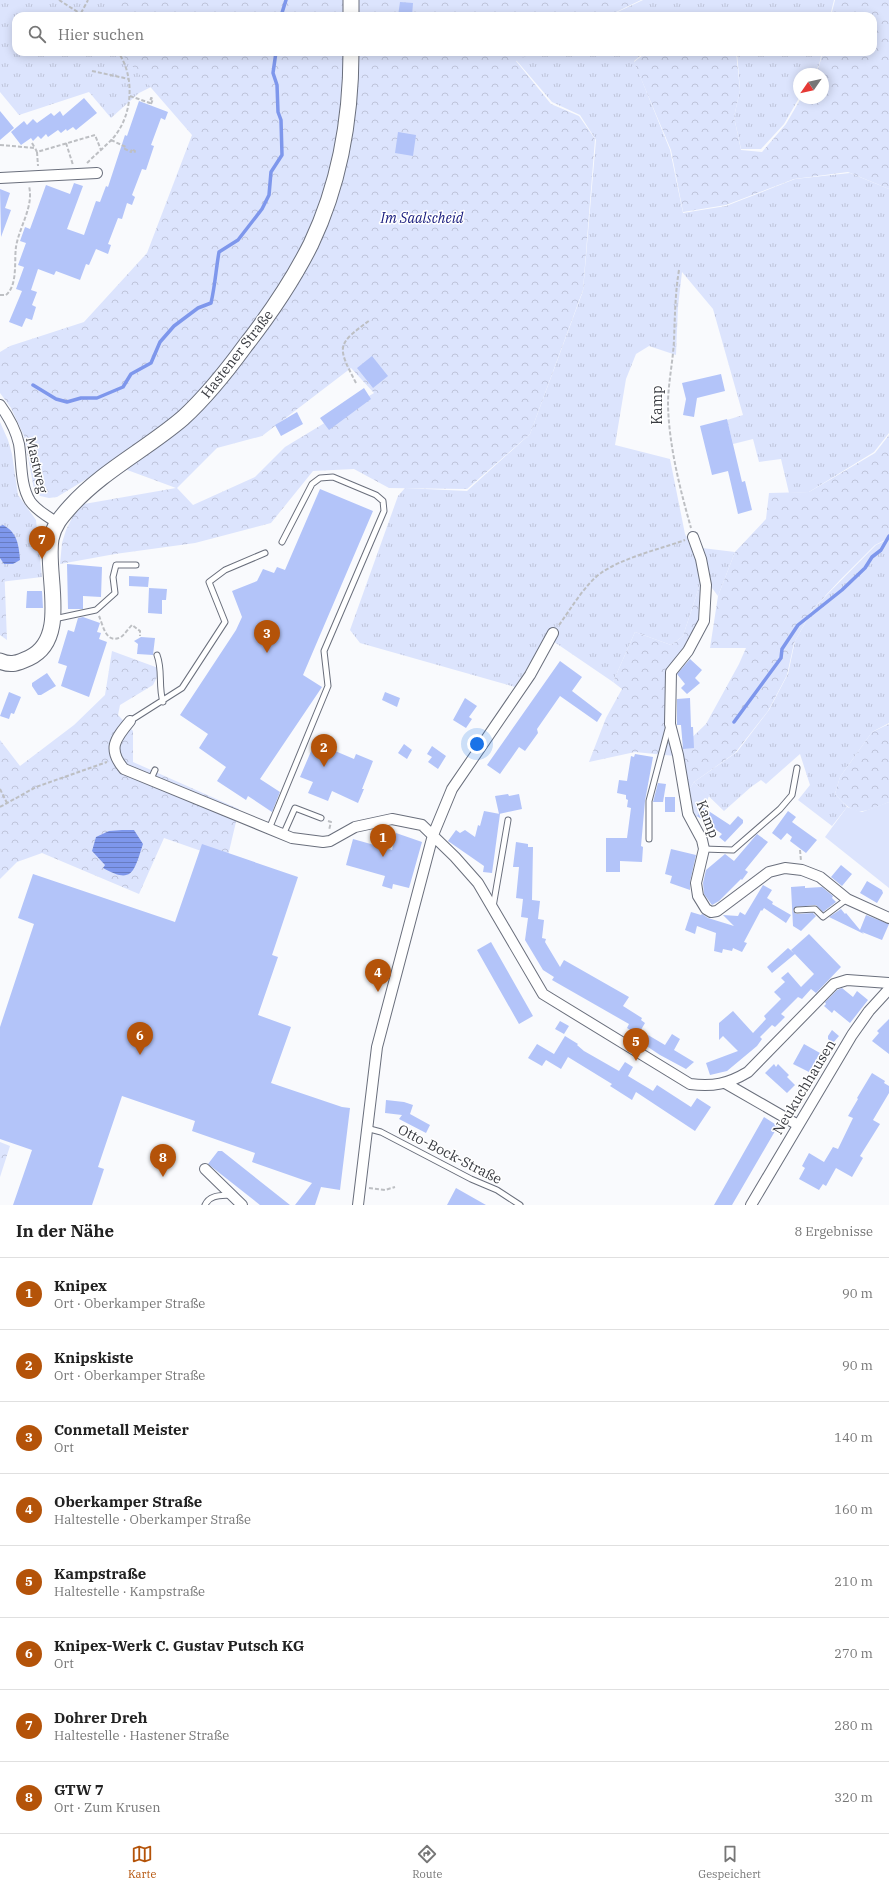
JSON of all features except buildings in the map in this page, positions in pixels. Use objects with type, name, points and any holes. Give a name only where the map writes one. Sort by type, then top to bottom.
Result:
[{"type":"main road","points":[[351,0],[351,12]]},
{"type":"main road","name":"Hastener Straße","points":[[0,661],[6,664],[17,664],[33,656],[43,647],[50,635],[53,619],[50,555],[51,539],[56,522],[74,502],[103,477],[181,420],[198,404],[217,383],[258,330],[286,288],[311,244],[328,200],[340,157],[350,92],[351,56]]},
{"type":"street","points":[[0,178],[27,175],[97,173]]},
{"type":"street","name":"Mastweg","points":[[0,405],[11,424],[18,442],[26,492],[30,501],[38,510],[56,522]]},
{"type":"street","name":"Kamp","points":[[693,537],[702,559],[706,585],[704,621],[688,651],[671,672],[670,724],[678,755],[688,814],[702,840],[704,849],[696,883],[698,896],[702,904],[711,912],[723,908],[755,881],[769,872],[776,869],[802,870],[815,875],[846,899],[889,918]]},
{"type":"street","points":[[358,1205],[366,1128],[377,1047],[433,835],[452,789],[530,675],[553,633]]},
{"type":"street","points":[[130,721],[118,736],[114,751],[116,759],[124,769],[283,835],[323,842],[336,839],[355,827],[392,818],[422,825],[455,857],[478,883],[543,994],[690,1084],[708,1086],[725,1083],[738,1078],[754,1067],[834,984],[847,980],[889,983]]},
{"type":"street","name":"Neukuchhausen","points":[[751,1205],[852,1035],[869,1011],[889,989]]},
{"type":"street","points":[[725,1083],[798,1125]]},
{"type":"street","points":[[205,1169],[242,1205]]},
{"type":"lane","points":[[269,829],[328,686],[324,651],[384,511],[383,501],[376,495],[333,477],[320,478],[312,484],[282,542]]},
{"type":"lane","points":[[130,721],[163,702],[182,688],[224,622],[209,582],[225,570],[264,553]]},
{"type":"lane","points":[[53,619],[96,610],[116,593],[113,576],[116,566],[136,565]]},
{"type":"lane","points":[[157,655],[161,665],[160,689],[163,702]]},
{"type":"lane","points":[[649,839],[649,801],[654,780],[663,755],[670,724]]},
{"type":"lane","points":[[704,849],[733,850],[780,809],[792,795],[797,768]]},
{"type":"lane","points":[[150,781],[155,770]]},
{"type":"lane","points":[[283,835],[295,808],[321,818]]},
{"type":"lane","points":[[492,908],[508,820]]},
{"type":"lane","points":[[797,910],[815,909],[824,917],[846,899]]},
{"type":"lane","name":"Otto-Bock-Straße","points":[[366,1128],[381,1132],[471,1179],[497,1190],[520,1205]]},
{"type":"lane","points":[[205,1205],[207,1201],[214,1197],[233,1195]]},
{"type":"path","points":[[59,0],[79,12]]},
{"type":"path","points":[[82,12],[88,0]]},
{"type":"path","points":[[66,144],[77,173],[115,136],[129,109],[130,96],[129,79],[120,56]]},
{"type":"path","points":[[92,71],[129,79]]},
{"type":"path","points":[[130,96],[150,103],[151,98],[153,99],[151,104]]},
{"type":"path","points":[[37,152],[95,135],[101,150]]},
{"type":"path","points":[[110,140],[126,147],[125,149],[131,152],[132,149],[135,151],[134,154]]},
{"type":"path","points":[[32,143],[37,152],[38,175]]},
{"type":"path","points":[[0,145],[35,148]]},
{"type":"path","points":[[0,295],[6,295],[12,287],[16,246],[30,201],[31,192],[27,175]]},
{"type":"path","name":"Kamp","points":[[679,270],[675,296],[674,342],[668,404],[672,439],[684,502],[693,537]]},
{"type":"path","points":[[356,383],[344,359],[342,346],[348,336],[370,320]]},
{"type":"path","points":[[553,633],[578,598],[600,573],[613,566],[693,537]]},
{"type":"path","points":[[96,610],[105,633],[110,638],[121,637],[132,625],[140,631],[140,636]]},
{"type":"path","points":[[0,807],[36,787],[116,759]]},
{"type":"path","points":[[0,789],[7,803]]},
{"type":"path","points":[[326,820],[331,822],[328,829]]},
{"type":"path","points":[[360,1187],[386,1190],[395,1187]]},
{"type":"green space","points":[[0,0],[125,0],[131,12],[12,12],[12,56],[151,56],[163,81],[139,93],[111,118],[89,92],[19,115],[0,92]]},
{"type":"green space","points":[[116,0],[641,0],[616,12],[117,12]]},
{"type":"green space","points":[[643,0],[834,0],[831,12],[618,12]]},
{"type":"green space","points":[[835,0],[889,0],[889,189],[848,172],[794,179],[726,205],[683,212],[671,150],[634,62],[642,56],[736,56],[740,90],[734,117],[741,150],[762,152],[786,124],[798,104],[829,104],[829,68],[818,68],[822,56],[877,56],[877,12],[832,12]]},
{"type":"green space","name":"Im Saalscheid","points":[[123,56],[526,56],[516,61],[551,104],[579,116],[595,139],[583,290],[530,434],[467,489],[389,488],[354,469],[313,471],[271,523],[195,543],[115,554],[60,564],[62,543],[66,530],[73,516],[84,504],[176,488],[111,464],[57,497],[49,498],[40,496],[34,489],[24,436],[11,408],[0,393],[0,352],[10,346],[84,322],[147,253],[192,135]],"holes":[[[351,368],[374,393],[285,447],[255,477],[193,505],[177,488],[217,448],[262,436]]]},
{"type":"green space","points":[[525,56],[640,56],[634,61],[670,150],[683,213],[726,206],[795,179],[850,173],[889,189],[889,433],[874,452],[809,492],[789,493],[781,459],[759,462],[753,439],[733,444],[727,420],[743,415],[713,309],[682,272],[678,307],[676,355],[649,346],[636,354],[626,379],[615,445],[670,459],[685,534],[696,555],[703,575],[683,636],[671,645],[635,632],[613,682],[547,637],[515,687],[360,643],[350,630],[398,496],[405,488],[467,491],[530,434],[583,291],[596,140],[580,115],[552,102],[516,60]]},
{"type":"green space","points":[[737,56],[821,56],[817,68],[793,68],[793,104],[796,104],[784,124],[761,149],[741,149],[734,117],[740,90]]},
{"type":"green space","points":[[0,422],[12,454],[18,495],[36,520],[42,577],[0,582]]},
{"type":"green space","points":[[889,435],[889,538],[875,545],[812,610],[794,643],[787,675],[768,711],[735,753],[694,782],[687,793],[681,748],[706,724],[739,664],[746,648],[710,648],[718,596],[735,552],[766,519],[769,493],[809,492],[875,453]]},
{"type":"green space","points":[[889,539],[889,723],[872,732],[840,777],[835,794],[847,807],[832,826],[798,800],[810,785],[800,754],[766,784],[761,780],[724,811],[694,782],[737,752],[769,710],[788,674],[795,641],[813,609],[876,545]]},
{"type":"green space","points":[[702,548],[735,552],[718,596],[709,584]]},
{"type":"green space","points":[[0,558],[4,564],[7,640],[0,635]]},
{"type":"green space","points":[[703,575],[699,629],[667,685],[665,729],[675,756],[635,752],[589,762],[606,718],[622,689],[613,682],[635,632],[671,645],[683,636]]},
{"type":"green space","points":[[112,651],[161,669],[153,685],[120,705],[118,715],[133,731],[133,762],[239,809],[227,860],[164,838],[139,894],[42,853],[17,862],[0,879],[0,740],[20,766],[74,725],[105,695]]},
{"type":"green space","points":[[889,724],[889,802],[865,811],[854,810],[842,802],[835,794],[840,777],[872,732]]},
{"type":"green space","points":[[694,782],[709,796],[704,808],[695,819],[687,793]]},
{"type":"green space","points":[[889,802],[889,888],[825,837],[847,807],[862,812]]},
{"type":"green space","points":[[0,1142],[10,1146],[0,1177]]},
{"type":"water","points":[[3,525],[11,531],[18,544],[20,560],[13,564],[4,564],[0,558],[0,526]]},
{"type":"water","points":[[134,830],[143,844],[134,868],[126,875],[113,873],[103,868],[105,865],[92,851],[96,837],[109,831]]},
{"type":"waterway","points":[[282,12],[286,0]]},
{"type":"waterway","points":[[33,385],[56,399],[67,402],[81,398],[97,398],[123,387],[131,374],[151,363],[160,342],[174,326],[198,308],[211,303],[219,252],[238,240],[262,209],[269,195],[271,172],[282,155],[281,120],[278,112],[277,85],[273,73],[275,56]]},
{"type":"waterway","points":[[734,722],[781,658],[782,649],[798,625],[842,590],[865,568],[872,557],[881,550],[889,536]]},
{"type":"place","name":"Dohrer Dreh","points":[[42,559]]},
{"type":"place","name":"Conmetall Meister","points":[[267,653]]},
{"type":"place","name":"Knipskiste","points":[[324,767]]},
{"type":"place","name":"Knipex","points":[[383,857]]},
{"type":"place","name":"Oberkamper Straße","points":[[378,992]]},
{"type":"place","name":"Knipex-Werk C. Gustav Putsch KG","points":[[140,1055]]},
{"type":"place","name":"Kampstraße","points":[[636,1061]]},
{"type":"place","name":"GTW 7","points":[[163,1177]]}]
